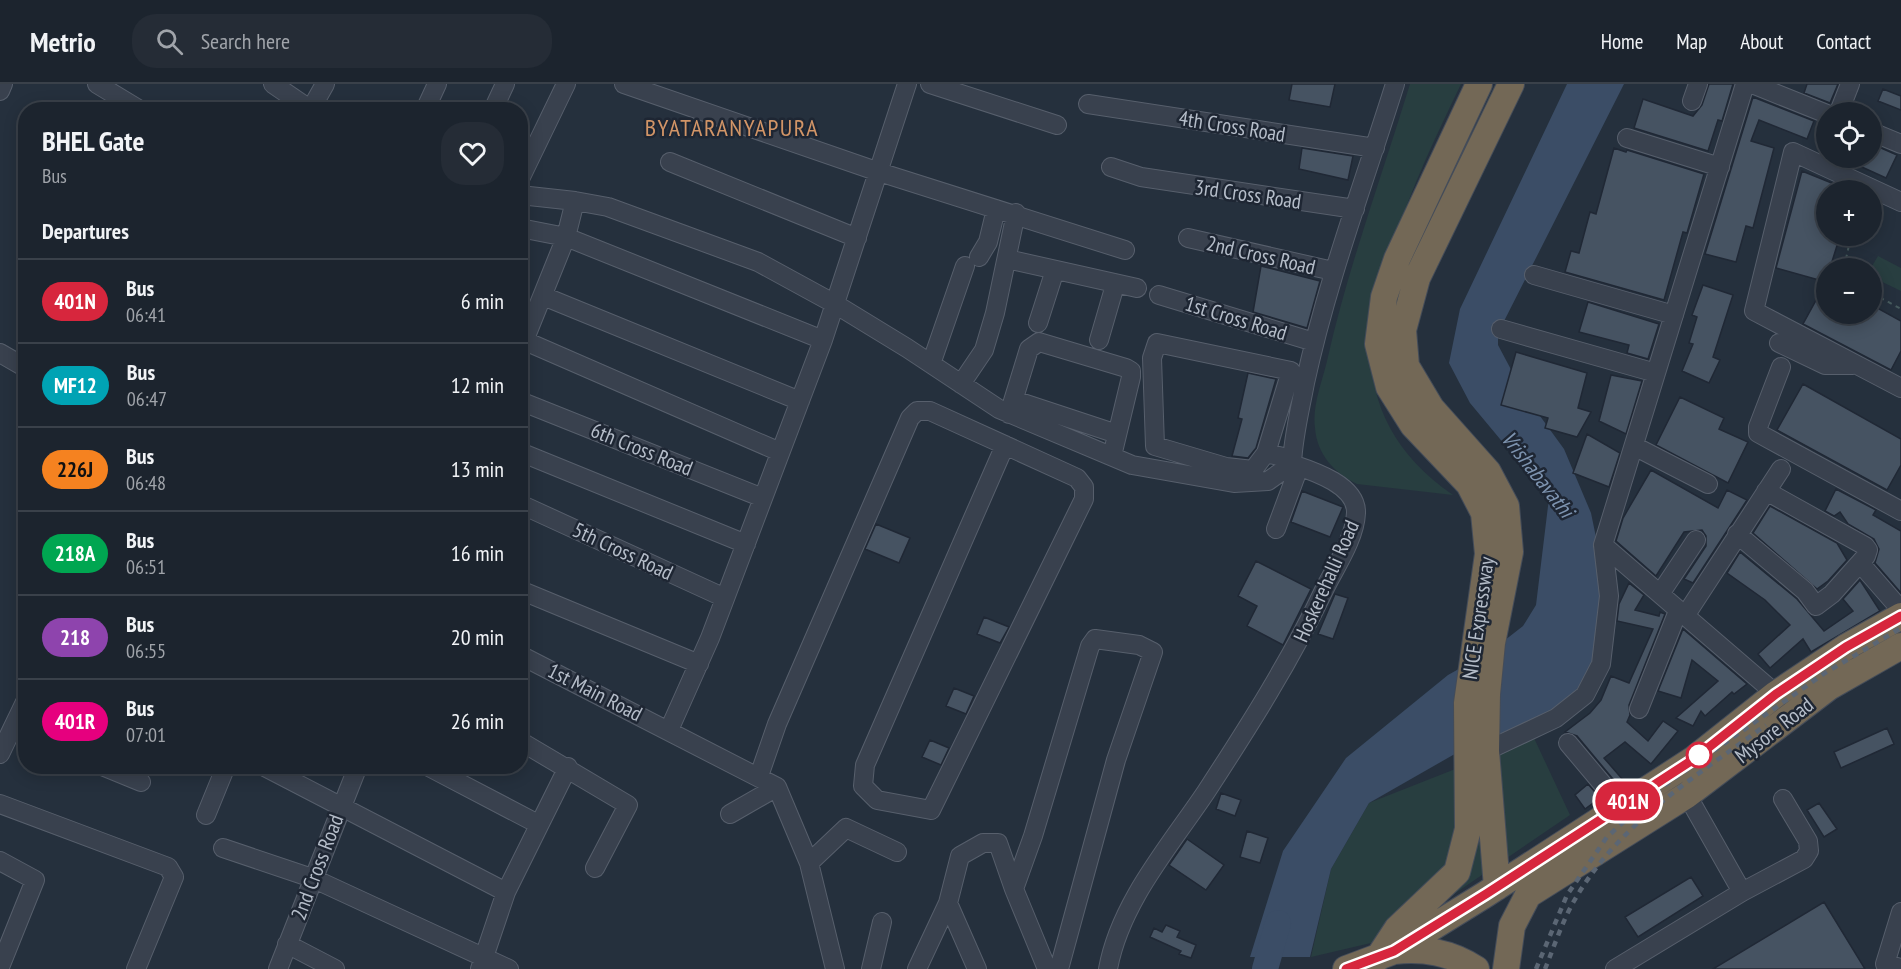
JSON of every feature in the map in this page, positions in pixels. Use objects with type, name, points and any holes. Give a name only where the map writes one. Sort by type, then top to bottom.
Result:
[{"type":"highway","name":"NICE Expressway","points":[[1380,959],[1397,929],[1457,872],[1468,829],[1487,694],[1483,644],[1488,554],[1484,513],[1469,484],[1413,425],[1389,387],[1378,344],[1384,297],[1397,259],[1479,84]]},
{"type":"highway","name":"NICE Expressway","points":[[1483,644],[1510,552],[1506,506],[1488,472],[1431,408],[1406,366],[1403,330],[1417,278],[1510,84]]},
{"type":"highway","name":"Mysore Road","points":[[1346,969],[1380,959],[1497,886],[1694,759],[1776,694],[1846,647],[1901,616]]},
{"type":"highway","name":"Mysore Road","points":[[1506,969],[1512,926],[1528,895],[1689,797],[1829,687],[1901,646]]},
{"type":"highway","name":"NICE Expressway","points":[[1480,746],[1497,886]]},
{"type":"highway","points":[[1380,959],[1416,949],[1443,952],[1476,969]]},
{"type":"street","points":[[0,91],[3,84]]},
{"type":"street","points":[[98,84],[127,102]]},
{"type":"street","points":[[273,84],[300,102]]},
{"type":"street","points":[[315,102],[325,84]]},
{"type":"street","points":[[429,102],[437,84]]},
{"type":"street","points":[[497,102],[505,84]]},
{"type":"street","points":[[528,162],[566,84]]},
{"type":"street","points":[[624,84],[879,172],[1016,213],[1125,250]]},
{"type":"street","points":[[669,730],[699,664],[823,340],[907,84]]},
{"type":"street","points":[[930,84],[1057,125]]},
{"type":"street","points":[[1480,746],[1556,718],[1585,695],[1601,664],[1609,596],[1603,545],[1745,84]]},
{"type":"street","points":[[1843,102],[1850,84]]},
{"type":"street","points":[[1276,529],[1294,463],[1314,342],[1334,271],[1375,148],[1390,85]]},
{"type":"street","points":[[1762,86],[1816,109]]},
{"type":"street","name":"4th Cross Road","points":[[1088,104],[1375,148]]},
{"type":"street","points":[[1882,136],[1901,144]]},
{"type":"street","points":[[1627,138],[1720,167]]},
{"type":"street","points":[[1901,202],[1793,152],[1754,311],[1901,388]]},
{"type":"street","points":[[670,162],[857,238]]},
{"type":"street","name":"3rd Cross Road","points":[[1111,167],[1141,177],[1355,209]]},
{"type":"street","points":[[528,196],[608,207],[758,262],[835,304],[961,384],[1132,465],[1234,483],[1268,481],[1294,463]]},
{"type":"street","points":[[528,328],[566,237],[575,201]]},
{"type":"street","points":[[931,364],[972,262],[988,242],[996,208]]},
{"type":"street","points":[[961,384],[984,350],[995,313],[1016,213]]},
{"type":"street","points":[[528,230],[566,237],[823,340]]},
{"type":"street","name":"2nd Cross Road","points":[[1188,238],[1334,271]]},
{"type":"street","points":[[1007,259],[1115,285],[1137,288]]},
{"type":"street","points":[[1038,323],[1055,270]]},
{"type":"street","points":[[1534,275],[1674,315]]},
{"type":"street","points":[[1099,340],[1115,285]]},
{"type":"street","name":"1st Cross Road","points":[[1159,295],[1314,342]]},
{"type":"street","points":[[543,296],[800,401]]},
{"type":"street","points":[[1501,329],[1656,373]]},
{"type":"street","points":[[528,338],[780,452]]},
{"type":"street","points":[[1011,407],[1029,349],[1039,342],[1126,368],[1131,371],[1131,377],[1112,456]]},
{"type":"street","points":[[1157,343],[1291,371],[1266,453],[1253,470],[1226,467],[1155,446],[1152,358],[1157,343]]},
{"type":"street","points":[[1779,343],[1825,365],[1858,365]]},
{"type":"street","points":[[0,353],[18,363]]},
{"type":"street","points":[[1781,368],[1758,433],[1901,511]]},
{"type":"street","name":"6th Cross Road","points":[[528,403],[763,498]]},
{"type":"street","points":[[1011,407],[1117,434]]},
{"type":"street","points":[[759,776],[777,723],[910,418],[917,411],[930,411],[1005,445],[1077,478],[1084,487],[1084,499],[931,810],[877,800],[863,786],[865,765],[1005,445]]},
{"type":"street","points":[[1634,446],[1708,484]]},
{"type":"street","name":"Hoskerehalli Road","points":[[1108,969],[1123,917],[1251,723],[1302,637],[1350,537],[1356,512],[1350,494],[1318,473],[1266,453]]},
{"type":"street","points":[[528,455],[746,544]]},
{"type":"street","points":[[1639,709],[1681,614],[1781,470]]},
{"type":"street","points":[[1737,534],[1805,591],[1816,606],[1832,594],[1860,563],[1868,550],[1865,546],[1766,491]]},
{"type":"street","name":"5th Cross Road","points":[[528,508],[725,598]]},
{"type":"street","points":[[1660,594],[1696,540]]},
{"type":"street","points":[[1603,545],[1776,694]]},
{"type":"street","points":[[1860,563],[1901,610]]},
{"type":"street","points":[[528,593],[699,664]]},
{"type":"street","points":[[1014,889],[1034,836],[1090,645],[1095,639],[1139,645],[1153,652],[1116,760],[1059,969]]},
{"type":"street","name":"1st Main Road","points":[[528,659],[777,787]]},
{"type":"street","points":[[0,754],[18,734]]},
{"type":"street","points":[[1568,743],[1621,806]]},
{"type":"street","points":[[528,745],[568,767],[628,805],[595,868]]},
{"type":"street","points":[[482,963],[506,892],[568,767]]},
{"type":"street","points":[[122,774],[141,782]]},
{"type":"street","points":[[206,815],[223,774]]},
{"type":"street","points":[[279,774],[506,892]]},
{"type":"street","name":"2nd Cross Road","points":[[278,969],[355,774]]},
{"type":"street","points":[[442,774],[538,824]]},
{"type":"street","points":[[730,814],[777,787],[809,862],[835,969]]},
{"type":"street","points":[[1689,797],[1742,892]]},
{"type":"street","points":[[1615,969],[1742,892],[1804,860],[1809,851],[1808,842],[1783,799]]},
{"type":"street","points":[[0,804],[168,867],[174,877],[136,969]]},
{"type":"street","points":[[809,862],[846,828],[897,852]]},
{"type":"street","points":[[917,969],[948,903],[960,856],[983,843],[998,843],[1047,969]]},
{"type":"street","points":[[223,848],[312,878],[482,963],[509,969]]},
{"type":"street","points":[[0,861],[34,880],[0,967]]},
{"type":"street","points":[[948,903],[977,969]]},
{"type":"street","points":[[1901,912],[1885,964],[1901,968]]},
{"type":"street","points":[[871,969],[882,922]]},
{"type":"street","points":[[287,944],[331,968]]},
{"type":"path","points":[[1882,299],[1901,309]]},
{"type":"green space","points":[[1410,84],[1461,84],[1416,182],[1378,286],[1371,330],[1371,359],[1374,386],[1382,411],[1394,434],[1409,456],[1453,495],[1357,484],[1349,480],[1328,462],[1323,454],[1316,437],[1314,420],[1318,394],[1345,291]]},
{"type":"green space","points":[[1882,258],[1901,268],[1901,291],[1882,282]]},
{"type":"green space","points":[[1534,738],[1570,815],[1388,939],[1311,957],[1331,869],[1369,803]]},
{"type":"water","points":[[1567,84],[1624,84],[1498,333],[1498,345],[1524,394],[1564,449],[1591,513],[1605,581],[1603,629],[1587,678],[1560,707],[1453,755],[1369,803],[1331,869],[1310,957],[1250,957],[1283,851],[1346,758],[1448,675],[1491,651],[1523,626],[1536,605],[1549,498],[1470,403],[1449,363],[1460,309]]},
{"type":"building","points":[[1292,84],[1335,84],[1330,107],[1289,100]]},
{"type":"building","points":[[1709,84],[1733,84],[1722,121],[1718,120],[1708,151],[1634,128],[1643,99],[1693,116],[1702,105]]},
{"type":"building","points":[[1807,84],[1838,84],[1830,102],[1804,93]]},
{"type":"building","points":[[1883,89],[1901,96],[1901,110],[1882,102],[1878,101]]},
{"type":"building","points":[[1753,97],[1814,121],[1807,139],[1759,120],[1751,141],[1774,148],[1753,228],[1746,226],[1736,262],[1705,254]]},
{"type":"building","points":[[1302,148],[1353,156],[1348,180],[1299,169]]},
{"type":"building","points":[[1614,148],[1704,174],[1687,233],[1683,232],[1664,300],[1565,272],[1571,251],[1579,253],[1590,212],[1596,214]]},
{"type":"building","points":[[1882,148],[1897,155],[1886,178],[1864,168],[1882,168]]},
{"type":"building","points":[[1802,171],[1824,180],[1816,180],[1816,246],[1837,246],[1833,258],[1816,258],[1816,279],[1776,268]]},
{"type":"building","points":[[1261,266],[1320,281],[1307,328],[1253,312]]},
{"type":"building","points":[[1703,285],[1733,295],[1713,357],[1720,360],[1709,383],[1682,371],[1693,344],[1689,343],[1697,317],[1692,315]]},
{"type":"building","points":[[1816,300],[1816,324],[1882,324],[1882,311],[1901,321],[1901,351],[1891,370],[1803,324]]},
{"type":"building","points":[[1588,302],[1659,324],[1648,359],[1627,353],[1629,345],[1579,332]]},
{"type":"building","points":[[1516,352],[1587,373],[1578,408],[1591,412],[1577,437],[1545,428],[1548,418],[1501,405]]},
{"type":"building","points":[[1248,373],[1276,379],[1256,448],[1248,458],[1232,456],[1242,419],[1238,418]]},
{"type":"building","points":[[1611,375],[1642,381],[1626,434],[1599,421]]},
{"type":"building","points":[[1803,384],[1901,439],[1901,465],[1887,490],[1777,430]]},
{"type":"building","points":[[1680,397],[1724,418],[1719,429],[1748,442],[1728,483],[1656,445]]},
{"type":"building","points":[[1587,434],[1620,453],[1609,487],[1573,473]]},
{"type":"building","points":[[1651,470],[1718,508],[1727,490],[1747,500],[1693,583],[1684,579],[1706,546],[1706,536],[1702,530],[1684,532],[1656,576],[1616,541],[1623,518]]},
{"type":"building","points":[[1836,489],[1876,510],[1873,515],[1901,531],[1901,593],[1875,563],[1879,549],[1874,539],[1848,524],[1840,512],[1834,516],[1825,511]]},
{"type":"building","points":[[1302,491],[1343,507],[1330,537],[1291,522]]},
{"type":"building","points":[[1770,506],[1837,543],[1847,560],[1828,581],[1817,589],[1753,533]]},
{"type":"building","points":[[876,524],[910,538],[899,563],[865,549]]},
{"type":"building","points":[[1740,552],[1797,599],[1824,631],[1853,611],[1843,599],[1860,580],[1880,611],[1811,652],[1803,639],[1770,668],[1758,654],[1790,625],[1765,600],[1727,573]]},
{"type":"building","points":[[1256,561],[1311,589],[1283,645],[1247,626],[1257,606],[1238,596]]},
{"type":"building","points":[[1629,583],[1644,595],[1635,610],[1659,616],[1660,612],[1665,614],[1629,705],[1630,715],[1627,722],[1648,741],[1663,721],[1678,731],[1651,764],[1625,742],[1604,758],[1624,781],[1618,785],[1577,736],[1565,732],[1590,713],[1601,700],[1611,676],[1629,683],[1653,629],[1617,621],[1619,604]]},
{"type":"building","points":[[1335,594],[1348,598],[1333,639],[1318,634]]},
{"type":"building","points":[[984,617],[1009,627],[1000,643],[977,634]]},
{"type":"building","points":[[1683,629],[1747,684],[1734,694],[1732,692],[1705,716],[1701,711],[1693,726],[1676,718],[1718,681],[1692,660],[1681,698],[1658,691]]},
{"type":"building","points":[[954,688],[974,696],[966,714],[946,706]]},
{"type":"building","points":[[1887,728],[1894,744],[1841,768],[1834,752]]},
{"type":"building","points":[[930,740],[949,748],[941,765],[922,757]]},
{"type":"building","points":[[1588,784],[1600,798],[1585,809],[1575,795]]},
{"type":"building","points":[[1221,793],[1241,800],[1235,816],[1216,809]]},
{"type":"building","points":[[1819,803],[1837,829],[1824,837],[1807,810]]},
{"type":"building","points":[[1247,831],[1268,838],[1260,863],[1240,857]]},
{"type":"building","points":[[1187,839],[1224,865],[1206,890],[1169,865]]},
{"type":"building","points":[[1691,877],[1703,896],[1638,937],[1625,917]]},
{"type":"building","points":[[1824,902],[1865,969],[1713,969]]},
{"type":"building","points":[[1166,925],[1180,931],[1177,937],[1196,945],[1191,958],[1179,954],[1181,951],[1150,937],[1154,928],[1162,932]]},
{"type":"waterway","name":"Vrishabavathi","points":[[1265,969],[1278,923]]},
{"type":"railway","points":[[1536,969],[1567,895],[1607,837],[1665,785],[1825,673],[1901,628]]},
{"type":"railway","points":[[1545,969],[1574,901],[1592,873],[1613,848],[1660,803],[1766,725]]},
{"type":"bus line","name":"401N","points":[[1346,969],[1394,951],[1486,894],[1694,759],[1776,694],[1846,647],[1901,616]]},
{"type":"district","name":"BYATARANYAPURA","points":[[732,127]]}]
